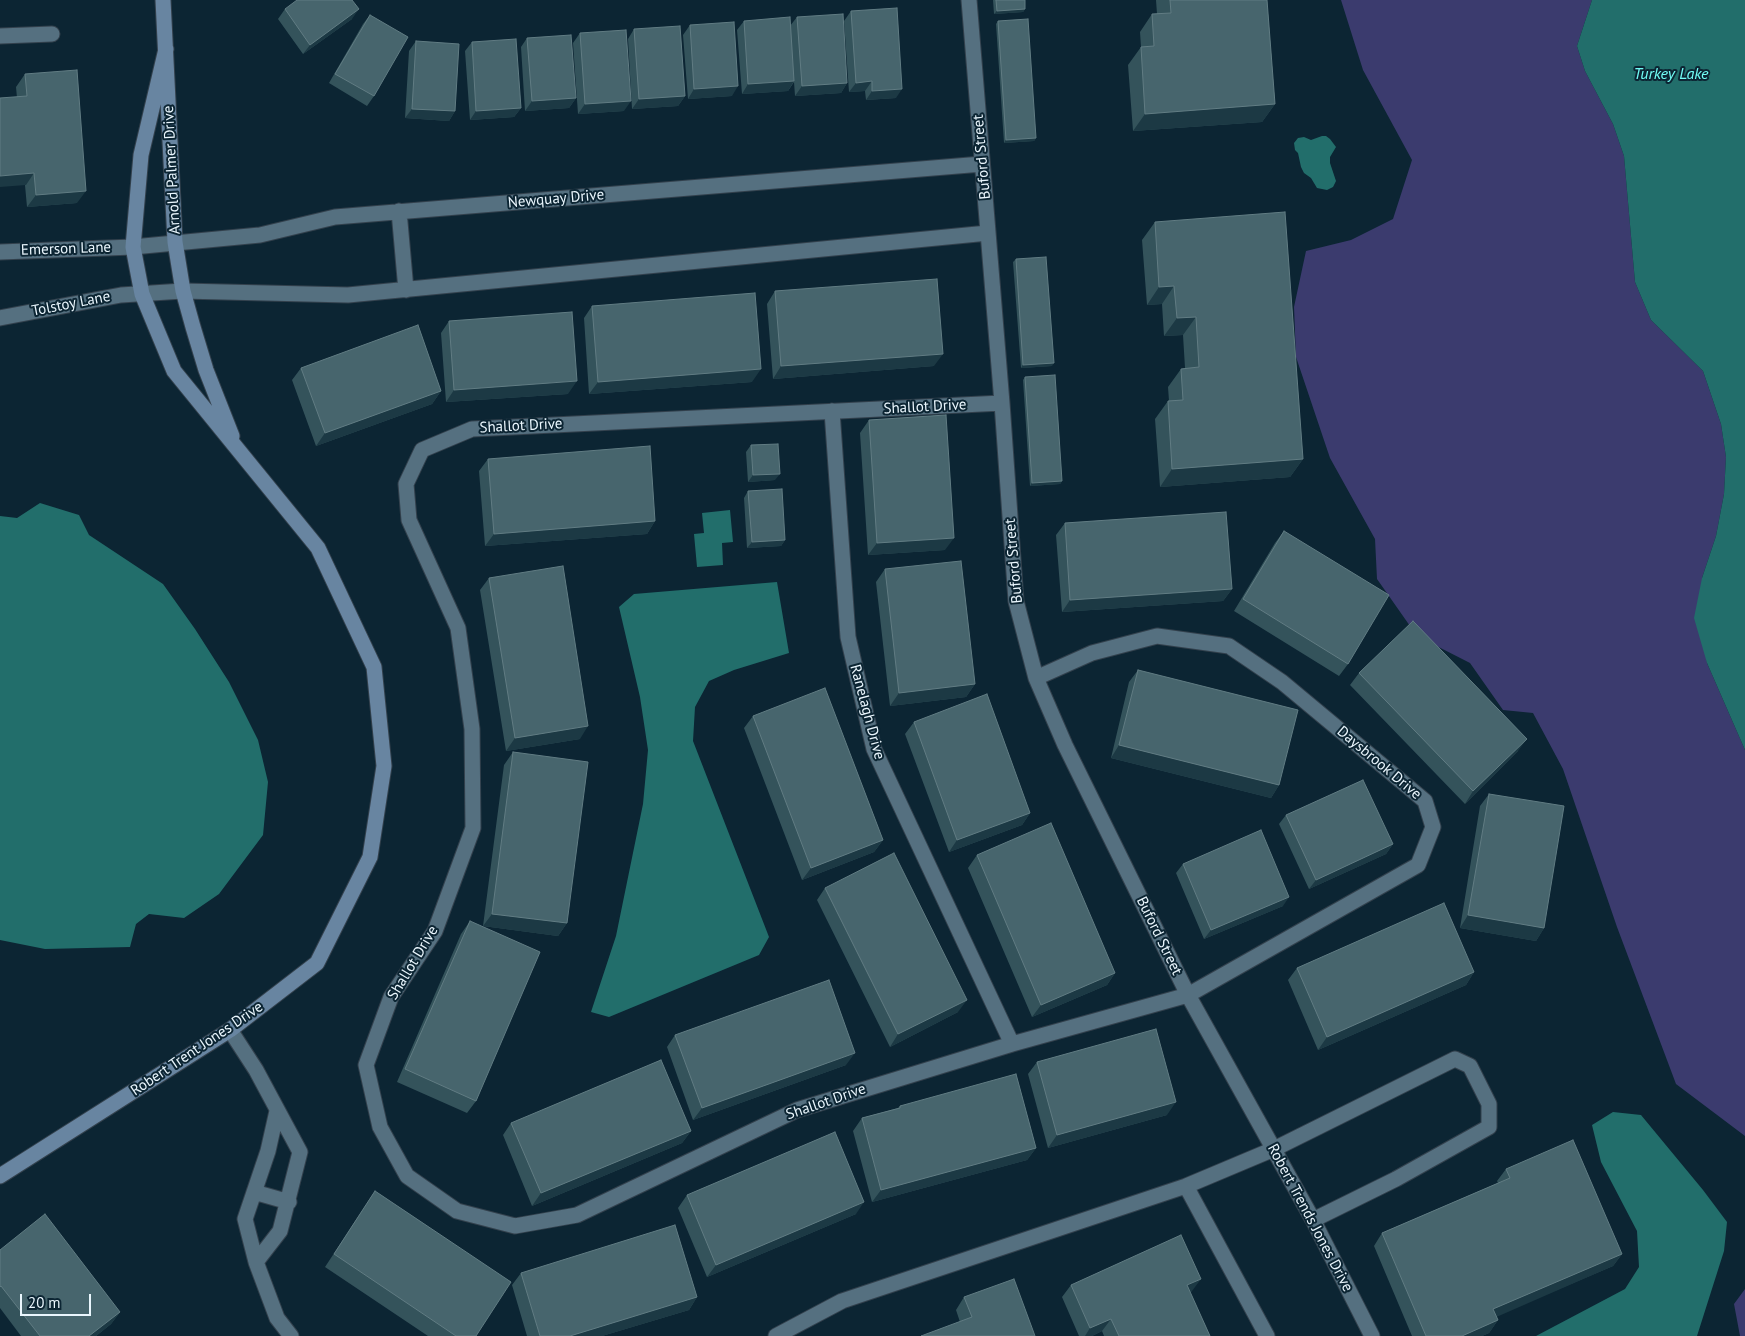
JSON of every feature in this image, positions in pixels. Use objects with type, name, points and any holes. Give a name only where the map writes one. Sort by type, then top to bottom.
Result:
[{"type":"street","name":"Arnold Palmer Drive","points":[[162,0],[175,242],[183,291]]},
{"type":"street","name":"Buford Street","points":[[969,0],[1016,601],[1036,678],[1065,745],[1188,995],[1247,1102]]},
{"type":"street","points":[[0,36],[52,34]]},
{"type":"street","name":"Arnold Palmer Drive","points":[[133,247],[141,155],[166,49]]},
{"type":"street","name":"Newquay Drive","points":[[133,247],[260,235],[335,217],[982,164]]},
{"type":"street","points":[[399,211],[406,290]]},
{"type":"street","points":[[142,294],[183,291],[348,295],[988,233]]},
{"type":"street","name":"Emerson Lane","points":[[0,252],[133,247]]},
{"type":"street","name":"Robert Trent Jones Drive","points":[[0,1176],[230,1030],[317,963],[370,857],[384,766],[374,667],[318,548],[174,371],[142,294],[133,247]]},
{"type":"street","name":"Robert Trent Jones Drive","points":[[183,291],[206,370],[238,451]]},
{"type":"street","name":"Tolstoy Lane","points":[[0,318],[121,295],[142,294]]},
{"type":"street","name":"Shallot Drive","points":[[1002,404],[472,429],[422,450],[406,484],[409,520],[458,628],[472,729],[472,828],[435,931],[392,997],[366,1065],[380,1127],[407,1176],[457,1212],[515,1226],[577,1215],[797,1110],[1012,1044],[1188,995]]},
{"type":"street","name":"Ranelagh Drive","points":[[832,412],[848,637],[874,749],[1012,1044]]},
{"type":"street","name":"Daysbrook Drive","points":[[1036,678],[1092,653],[1156,636],[1229,646],[1282,682],[1425,801],[1433,828],[1418,865],[1188,995]]},
{"type":"street","points":[[230,1030],[256,1070],[300,1152],[289,1202],[280,1231],[256,1262]]},
{"type":"street","points":[[776,1336],[842,1301],[1186,1186],[1274,1149],[1456,1059],[1470,1066],[1489,1104],[1489,1127],[1396,1179],[1313,1220]]},
{"type":"street","name":"Robert Trends Jones Drive","points":[[1247,1102],[1313,1220],[1372,1336]]},
{"type":"street","points":[[277,1111],[268,1151],[246,1219],[256,1262],[277,1318],[291,1336]]},
{"type":"street","points":[[1186,1186],[1267,1336]]},
{"type":"street","points":[[254,1192],[289,1202]]},
{"type":"shaded area","points":[[1341,0],[1592,0],[1577,46],[1585,71],[1613,124],[1624,156],[1635,282],[1651,320],[1703,371],[1721,424],[1726,457],[1724,494],[1716,536],[1702,578],[1707,663],[1745,750],[1745,1136],[1676,1084],[1617,927],[1563,769],[1533,713],[1503,710],[1470,663],[1417,636],[1377,579],[1375,539],[1330,458],[1296,357],[1294,307],[1306,251],[1351,240],[1393,219],[1412,160],[1363,70]]},
{"type":"shaded area","points":[[1745,1289],[1745,1336],[1740,1336],[1734,1304]]},
{"type":"water","name":"Turkey Lake","points":[[1592,0],[1745,0],[1745,750],[1707,663],[1694,618],[1702,578],[1716,536],[1724,494],[1726,457],[1721,424],[1703,371],[1651,320],[1635,282],[1624,156],[1613,124],[1585,71],[1577,46]]},
{"type":"water","points":[[1322,136],[1330,139],[1336,147],[1330,157],[1330,163],[1336,181],[1333,187],[1327,190],[1317,188],[1311,178],[1304,173],[1294,143],[1298,138],[1304,137],[1311,140]]},
{"type":"water","points":[[40,503],[79,515],[89,535],[163,584],[229,682],[258,740],[268,782],[263,835],[219,894],[184,918],[149,914],[136,924],[130,947],[45,949],[0,940],[0,516],[17,518]]},
{"type":"water","points":[[730,510],[733,542],[722,543],[723,565],[697,567],[694,534],[704,533],[702,513]]},
{"type":"water","points":[[777,582],[789,653],[734,670],[709,681],[695,707],[693,741],[769,937],[759,955],[609,1017],[591,1012],[616,936],[643,804],[648,750],[640,697],[619,607],[634,594]]},
{"type":"water","points":[[1613,1112],[1641,1115],[1727,1222],[1724,1251],[1697,1336],[1536,1336],[1625,1289],[1639,1267],[1637,1231],[1601,1162],[1592,1125]]},
{"type":"building","points":[[297,0],[352,0],[359,9],[310,45],[285,9]]},
{"type":"building","points":[[996,0],[1025,0],[1025,9],[997,11]]},
{"type":"building","points":[[1170,0],[1267,0],[1275,104],[1145,114],[1141,47],[1154,46],[1152,14],[1171,13]]},
{"type":"building","points":[[897,8],[902,89],[872,91],[872,81],[856,83],[851,11]]},
{"type":"building","points":[[843,14],[847,83],[802,86],[797,17]]},
{"type":"building","points":[[370,15],[408,37],[374,96],[335,74]]},
{"type":"building","points":[[790,17],[794,81],[748,84],[744,21]]},
{"type":"building","points":[[1028,19],[1036,138],[1006,140],[998,21]]},
{"type":"building","points":[[734,22],[738,86],[694,89],[690,25]]},
{"type":"building","points":[[680,26],[685,96],[639,99],[634,29]]},
{"type":"building","points":[[626,30],[631,101],[585,104],[580,33]]},
{"type":"building","points":[[571,35],[576,98],[532,101],[527,38]]},
{"type":"building","points":[[516,39],[521,108],[476,111],[472,42]]},
{"type":"building","points":[[416,41],[459,44],[455,111],[412,109]]},
{"type":"building","points":[[77,70],[86,191],[36,195],[34,173],[0,176],[0,98],[27,96],[25,74]]},
{"type":"building","points":[[1285,212],[1303,459],[1172,469],[1168,401],[1183,400],[1181,369],[1199,367],[1196,317],[1177,318],[1174,286],[1159,287],[1155,222]]},
{"type":"building","points":[[1046,257],[1054,363],[1023,365],[1016,259]]},
{"type":"building","points":[[937,279],[943,354],[781,366],[775,291]]},
{"type":"building","points":[[755,293],[761,369],[598,382],[592,306]]},
{"type":"building","points":[[572,312],[577,381],[454,390],[449,321]]},
{"type":"building","points":[[418,325],[441,391],[325,433],[301,368]]},
{"type":"building","points":[[1055,375],[1062,481],[1032,483],[1025,377]]},
{"type":"building","points":[[946,415],[954,538],[877,543],[869,420]]},
{"type":"building","points":[[778,444],[780,474],[753,475],[751,445]]},
{"type":"building","points":[[650,446],[655,521],[494,534],[488,459]]},
{"type":"building","points":[[782,489],[785,540],[752,542],[748,491]]},
{"type":"building","points":[[1226,512],[1232,589],[1070,600],[1065,523]]},
{"type":"building","points":[[1284,531],[1389,595],[1348,664],[1243,599]]},
{"type":"building","points":[[961,561],[975,684],[899,693],[885,569]]},
{"type":"building","points":[[563,566],[588,726],[515,738],[489,578]]},
{"type":"building","points":[[1413,621],[1527,739],[1473,791],[1359,673]]},
{"type":"building","points":[[1138,670],[1298,710],[1279,785],[1119,745]]},
{"type":"building","points":[[825,688],[883,840],[811,868],[753,716]]},
{"type":"building","points":[[987,694],[1030,813],[957,840],[914,722]]},
{"type":"building","points":[[513,752],[588,762],[567,923],[492,914]]},
{"type":"building","points":[[1363,780],[1393,844],[1316,880],[1286,815]]},
{"type":"building","points":[[1489,794],[1564,806],[1544,928],[1468,915]]},
{"type":"building","points":[[1051,823],[1115,973],[1041,1005],[977,855]]},
{"type":"building","points":[[1261,830],[1289,897],[1211,930],[1183,864]]},
{"type":"building","points":[[894,853],[967,1000],[898,1034],[825,888]]},
{"type":"building","points":[[1444,903],[1474,972],[1327,1037],[1297,968]]},
{"type":"building","points":[[470,921],[540,952],[476,1101],[405,1069]]},
{"type":"building","points":[[829,980],[855,1053],[702,1108],[675,1035]]},
{"type":"building","points":[[1156,1029],[1176,1102],[1057,1135],[1037,1062]]},
{"type":"building","points":[[661,1060],[691,1131],[541,1193],[511,1123]]},
{"type":"building","points":[[1016,1074],[1036,1148],[881,1190],[862,1118]]},
{"type":"building","points":[[835,1132],[864,1202],[716,1265],[687,1195]]},
{"type":"building","points":[[1573,1140],[1622,1254],[1493,1309],[1498,1320],[1462,1336],[1426,1336],[1382,1233],[1510,1178],[1506,1169]]},
{"type":"building","points":[[375,1191],[511,1282],[476,1336],[456,1336],[334,1254]]},
{"type":"building","points":[[45,1214],[120,1312],[89,1336],[40,1336],[0,1287],[0,1250]]},
{"type":"building","points":[[675,1225],[697,1297],[570,1336],[540,1336],[521,1273]]},
{"type":"building","points":[[1181,1235],[1201,1279],[1187,1285],[1210,1336],[1119,1336],[1111,1319],[1090,1328],[1071,1285]]},
{"type":"building","points":[[1014,1279],[1035,1336],[921,1336],[972,1317],[964,1297]]}]
